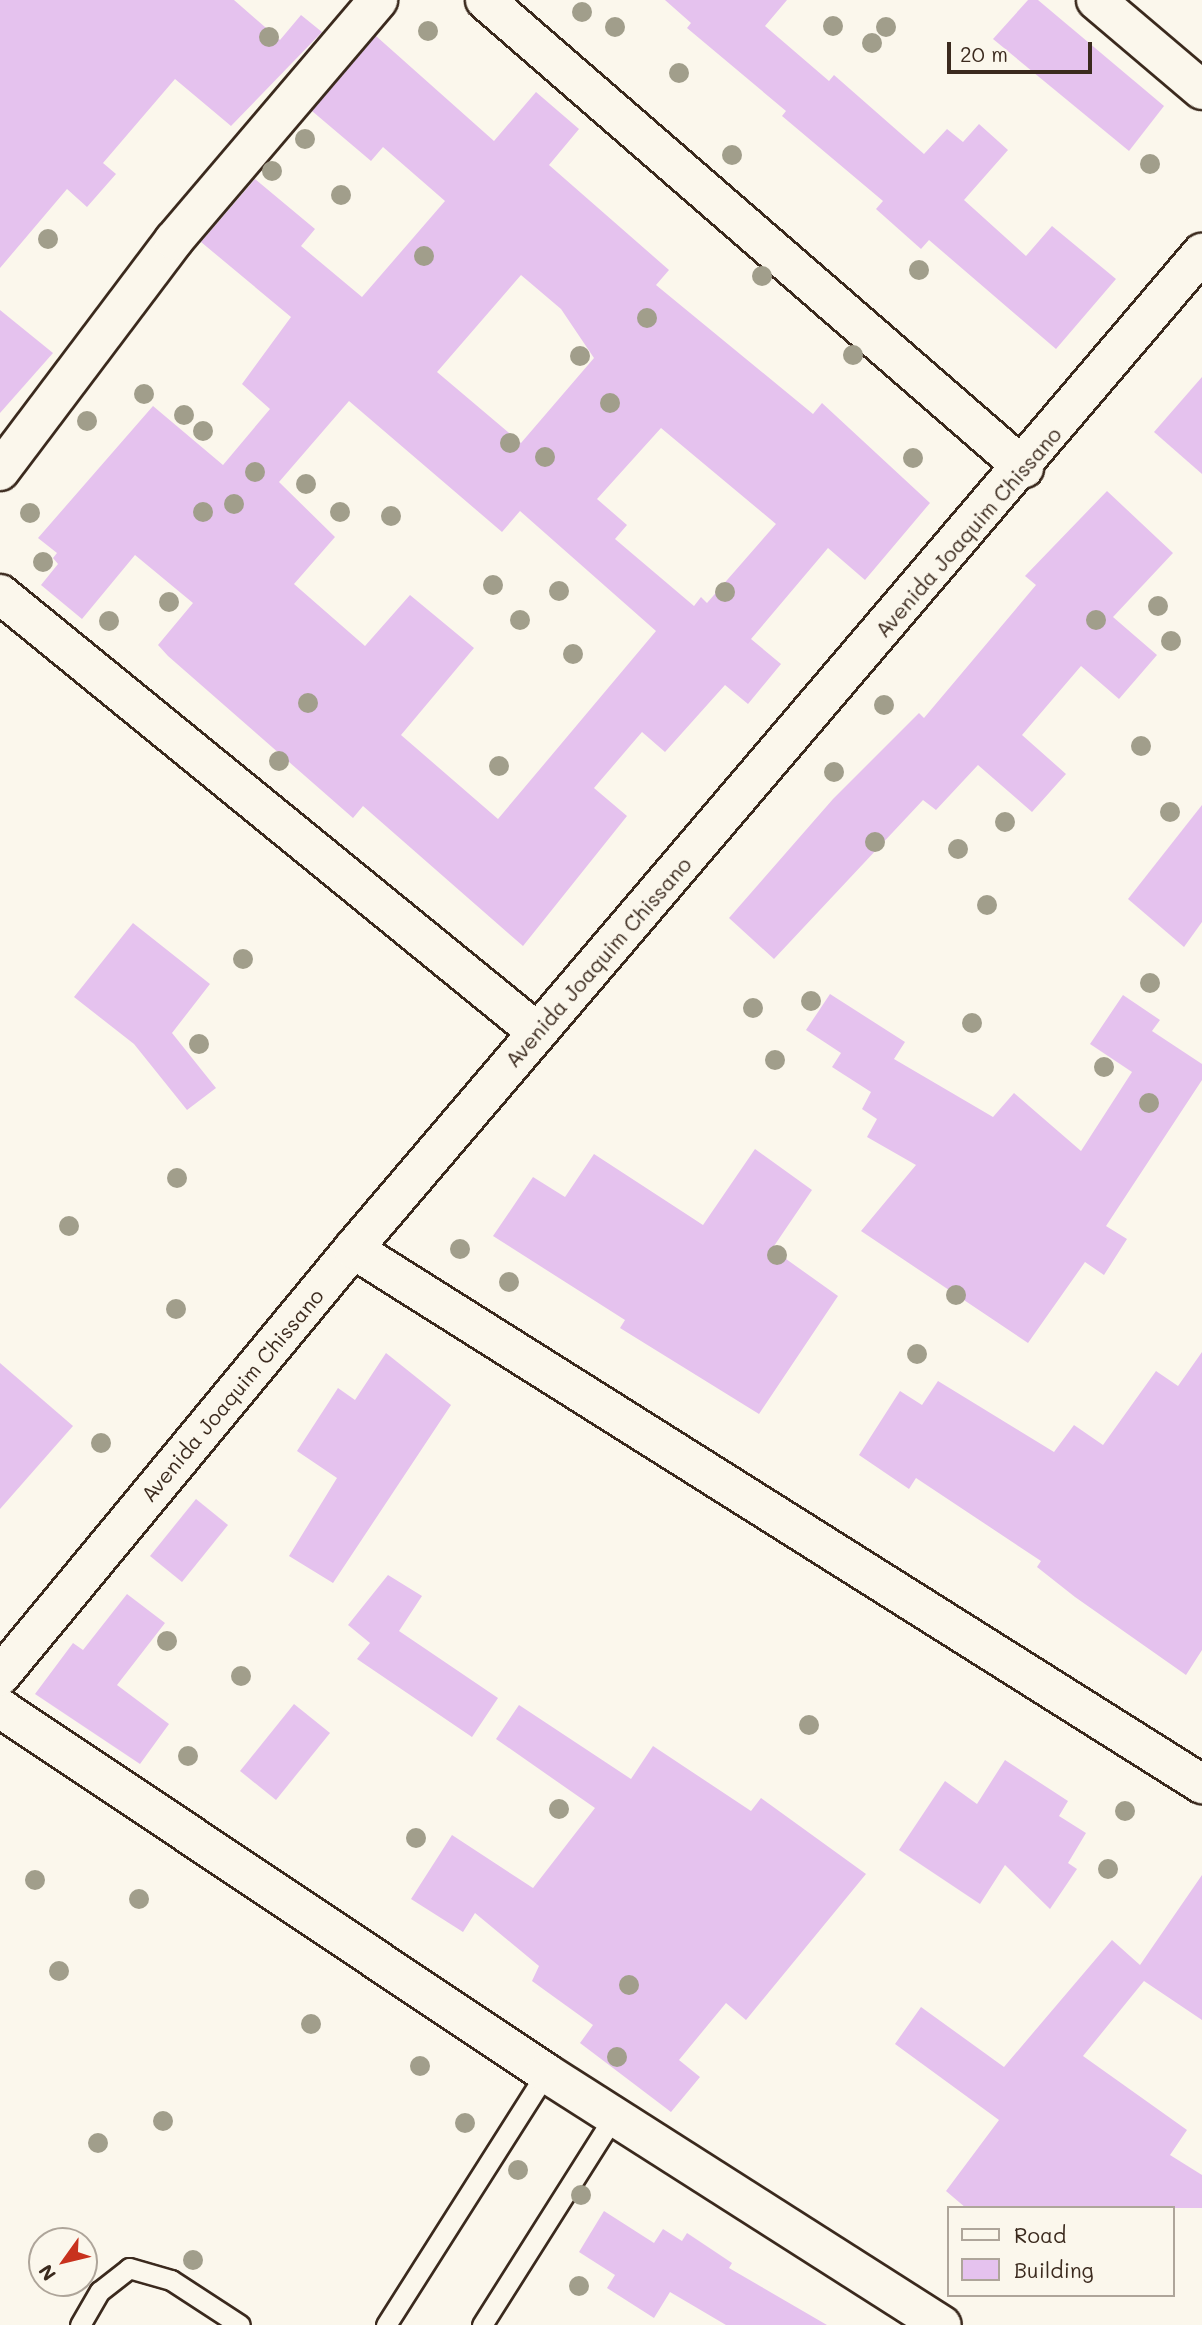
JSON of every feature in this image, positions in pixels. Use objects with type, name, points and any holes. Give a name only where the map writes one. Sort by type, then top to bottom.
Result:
[{"type":"street","points":[[0,471],[174,240],[378,0]]},
{"type":"street","points":[[485,0],[1024,468]]},
{"type":"street","points":[[1096,0],[1202,90]]},
{"type":"street","name":"Avenida Joaquim Chissano","points":[[0,1676],[353,1249],[1024,468],[1202,253]]},
{"type":"street","points":[[0,594],[537,1032]]},
{"type":"street","points":[[353,1249],[1202,1784]]},
{"type":"street","points":[[0,1708],[546,2073],[941,2325]]},
{"type":"lane","points":[[386,2325],[546,2073]]},
{"type":"lane","points":[[482,2325],[615,2115]]},
{"type":"lane","points":[[80,2325],[100,2291],[129,2268],[171,2280],[240,2325]]},
{"type":"building","points":[[0,0],[234,0],[280,40],[301,15],[322,32],[231,126],[175,79],[103,163],[116,174],[87,207],[67,189],[0,268]]},
{"type":"building","points":[[665,0],[787,0],[765,26],[829,81],[834,75],[924,154],[947,129],[963,142],[979,124],[1008,150],[964,200],[1026,256],[1052,226],[1116,279],[1056,349],[929,240],[921,249],[876,209],[883,201],[782,116],[786,111],[687,28],[691,23]]},
{"type":"building","points":[[1028,0],[1038,0],[1164,106],[1129,151],[993,39]]},
{"type":"building","points":[[376,36],[494,141],[536,92],[579,129],[549,165],[669,270],[656,285],[813,414],[822,403],[930,503],[865,580],[828,548],[751,639],[781,664],[748,704],[725,685],[665,752],[642,732],[594,788],[627,816],[523,946],[363,806],[353,818],[168,656],[158,645],[193,603],[135,555],[82,619],[41,585],[58,564],[53,558],[57,553],[38,538],[153,406],[223,465],[270,409],[242,384],[291,317],[201,242],[255,179],[315,229],[301,246],[362,297],[445,201],[383,147],[371,161],[312,111]],"holes":[[[521,275],[561,309],[594,358],[521,443],[437,372]],[[349,401],[502,532],[520,511],[656,631],[498,819],[401,735],[474,648],[410,595],[365,646],[294,584],[335,537],[279,482]],[[661,428],[776,524],[707,603],[701,597],[694,606],[615,539],[627,525],[597,499]]]},
{"type":"building","points":[[0,310],[53,353],[0,413]]},
{"type":"building","points":[[1202,377],[1202,474],[1154,432]]},
{"type":"building","points":[[1107,491],[1173,553],[1113,617],[1157,655],[1119,699],[1081,666],[1022,735],[1066,774],[1032,812],[978,765],[936,810],[923,800],[774,959],[729,918],[833,799],[919,713],[924,718],[1036,585],[1025,576]]},
{"type":"building","points":[[1202,805],[1202,922],[1184,947],[1128,899]]},
{"type":"building","points":[[133,923],[210,984],[172,1033],[216,1088],[187,1110],[134,1044],[74,997]]},
{"type":"building","points":[[830,994],[905,1042],[894,1059],[993,1117],[1014,1093],[1081,1151],[1132,1072],[1090,1044],[1123,995],[1160,1020],[1152,1031],[1202,1064],[1202,1080],[1106,1226],[1127,1239],[1104,1275],[1085,1262],[1028,1343],[861,1231],[916,1165],[867,1137],[877,1119],[862,1109],[871,1092],[832,1067],[841,1053],[806,1030]]},
{"type":"building","points":[[755,1149],[812,1190],[772,1249],[838,1296],[759,1414],[620,1328],[625,1320],[493,1236],[533,1177],[565,1197],[594,1154],[703,1225]]},
{"type":"building","points":[[1202,1352],[1202,1650],[1186,1675],[1075,1597],[1037,1567],[1041,1561],[916,1478],[909,1489],[859,1455],[900,1391],[922,1405],[938,1381],[1054,1452],[1074,1425],[1103,1445],[1156,1371],[1178,1386]]},
{"type":"building","points":[[386,1353],[451,1405],[333,1583],[289,1556],[337,1478],[297,1451],[338,1388],[355,1400]]},
{"type":"building","points":[[0,1363],[73,1426],[0,1509]]},
{"type":"building","points":[[196,1499],[228,1525],[182,1582],[150,1556]]},
{"type":"building","points":[[388,1575],[422,1596],[399,1631],[498,1698],[472,1737],[357,1659],[370,1643],[348,1625]]},
{"type":"building","points":[[127,1594],[165,1623],[117,1685],[169,1724],[140,1764],[35,1694],[73,1643],[83,1650]]},
{"type":"building","points":[[294,1704],[330,1733],[276,1800],[240,1771]]},
{"type":"building","points":[[519,1705],[631,1779],[653,1746],[751,1811],[761,1798],[866,1874],[746,2020],[726,2003],[679,2060],[700,2077],[671,2112],[580,2043],[593,2025],[532,1981],[539,1966],[475,1913],[463,1932],[411,1899],[452,1835],[533,1888],[595,1808],[496,1739]]},
{"type":"building","points":[[1005,1760],[1068,1801],[1059,1816],[1086,1833],[1068,1863],[1077,1869],[1050,1909],[1005,1865],[980,1904],[899,1850],[945,1781],[977,1804]]},
{"type":"building","points":[[1202,1875],[1202,2020],[1144,1981],[1083,2056],[1187,2130],[1170,2155],[1202,2175],[1202,2208],[964,2206],[946,2191],[999,2120],[895,2044],[921,2007],[1004,2067],[1112,1940],[1140,1965]]},
{"type":"building","points":[[604,2211],[654,2243],[663,2229],[682,2241],[687,2233],[732,2263],[729,2268],[827,2325],[726,2325],[670,2292],[654,2318],[607,2288],[615,2275],[579,2252]]}]
